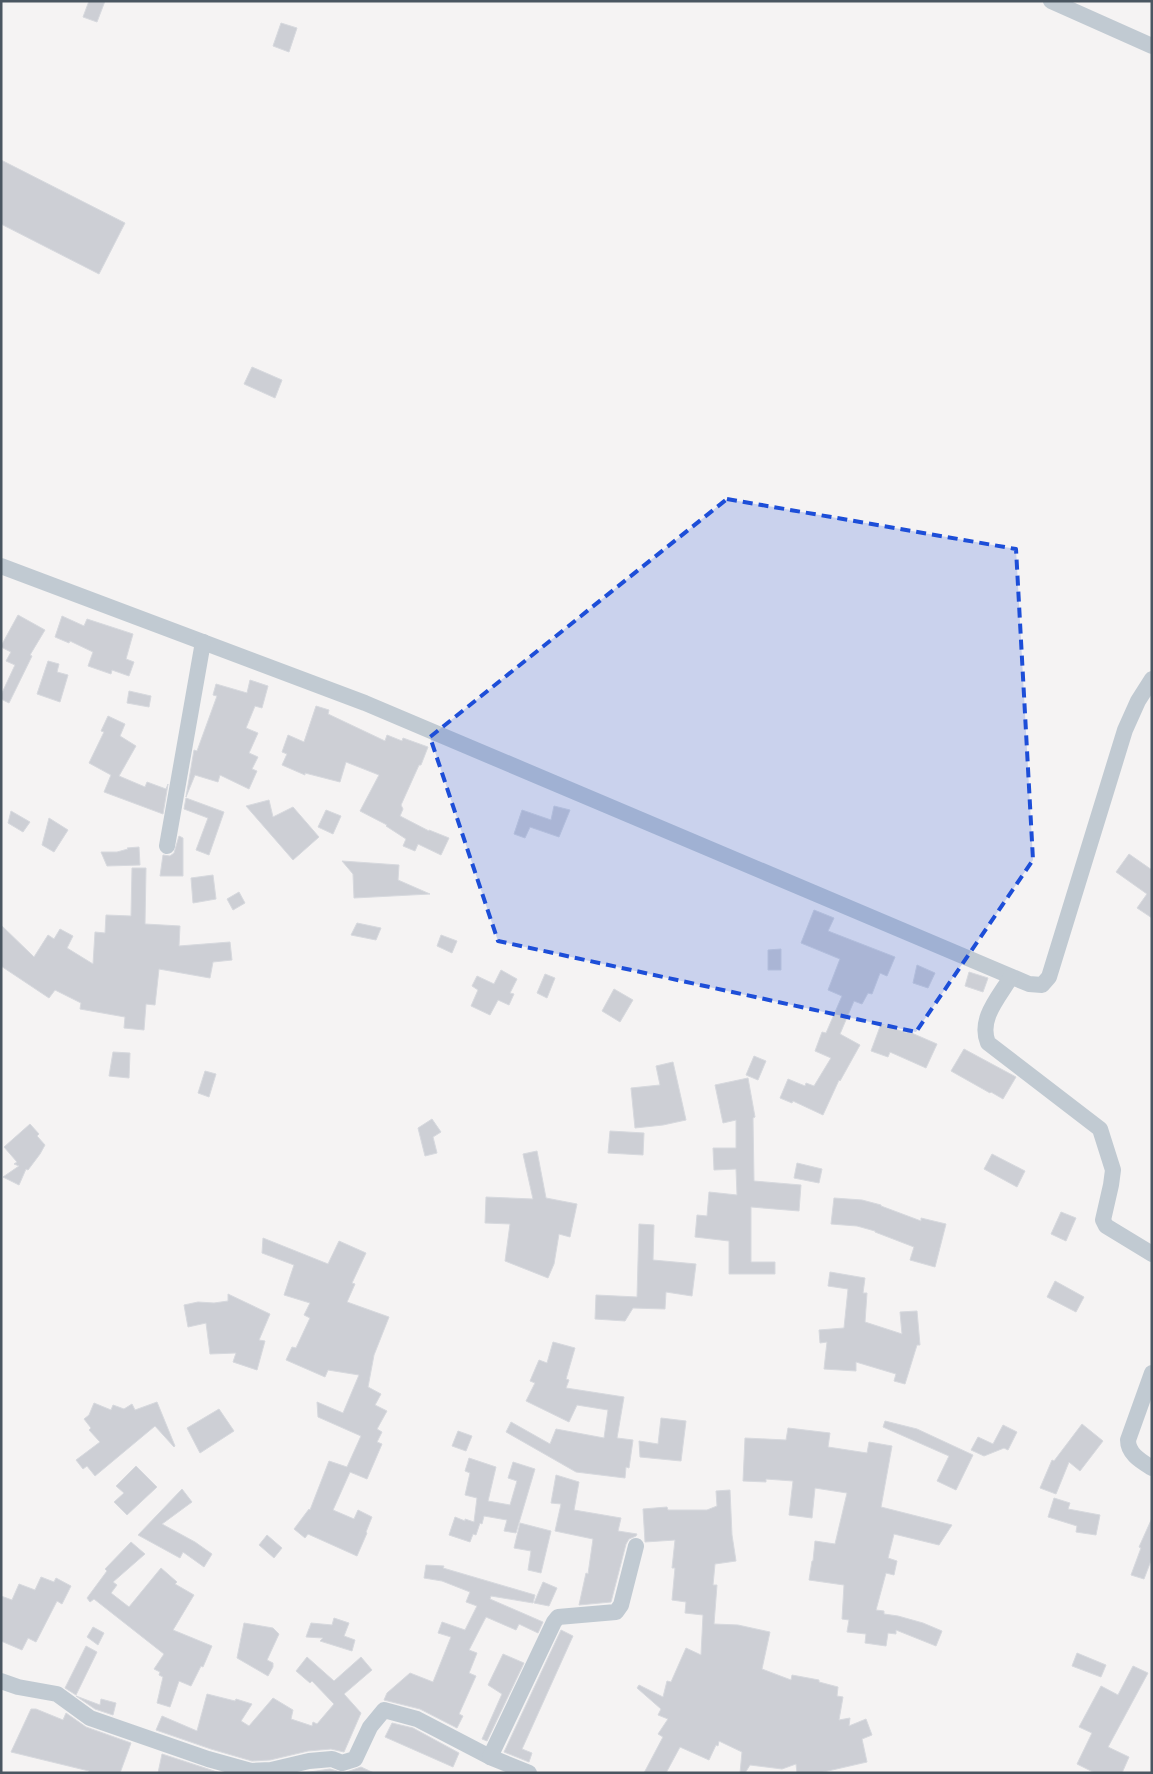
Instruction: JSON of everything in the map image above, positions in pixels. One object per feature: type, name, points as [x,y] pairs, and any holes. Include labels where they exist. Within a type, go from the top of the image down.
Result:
[{"type":"street","points":[[1051,1],[1152,46]]},
{"type":"street","points":[[1,566],[365,703],[1011,977],[1029,984],[1042,986],[1049,977],[1125,730],[1138,701],[1152,678]]},
{"type":"street","points":[[167,846],[204,642]]},
{"type":"street","points":[[1011,977],[987,1015],[984,1034],[988,1043],[1100,1129],[1113,1170],[1102,1220],[1106,1226],[1152,1254]]},
{"type":"street","points":[[1152,1373],[1128,1440],[1128,1446],[1132,1453],[1152,1468]]},
{"type":"street","points":[[490,1757],[554,1622],[558,1617],[616,1612],[621,1605],[636,1546]]},
{"type":"street","points":[[1,1681],[18,1687],[57,1694],[90,1718],[208,1759],[251,1771],[271,1770],[309,1761],[332,1759],[342,1764],[355,1759],[370,1727],[384,1710],[418,1720],[490,1757],[529,1773]]},
{"type":"highlighted area","points":[[727,499],[1016,549],[1033,860],[916,1032],[498,941],[430,737]]},
{"type":"building","points":[[89,1],[105,1],[97,22],[83,17]]},
{"type":"building","points":[[281,23],[297,28],[289,52],[273,46]]},
{"type":"building","points":[[1,160],[125,223],[99,274],[1,224]]},
{"type":"building","points":[[252,367],[282,380],[275,398],[244,384]]},
{"type":"building","points":[[18,615],[45,630],[30,655],[32,656],[9,703],[1,699],[1,695],[15,665],[6,661],[11,652],[1,646]]},
{"type":"building","points":[[62,616],[84,626],[87,619],[133,634],[126,659],[134,662],[129,676],[112,670],[111,674],[88,666],[93,652],[70,641],[69,643],[55,637]]},
{"type":"building","points":[[48,661],[59,664],[57,672],[68,675],[60,702],[37,694]]},
{"type":"building","points":[[250,680],[268,686],[262,708],[255,706],[246,728],[258,733],[249,753],[258,757],[252,769],[257,771],[249,789],[220,775],[218,782],[195,775],[186,797],[194,750],[197,751],[217,696],[213,695],[216,684],[247,693]]},
{"type":"building","points":[[129,691],[151,696],[149,707],[127,703]]},
{"type":"building","points":[[316,706],[329,710],[328,714],[385,741],[387,735],[402,741],[403,738],[428,747],[401,805],[403,809],[400,816],[429,831],[449,838],[441,855],[418,844],[415,851],[403,846],[406,839],[387,825],[360,811],[379,775],[346,762],[340,782],[305,773],[305,775],[282,765],[287,754],[282,752],[288,735],[304,742]]},
{"type":"building","points":[[108,716],[125,724],[120,736],[136,746],[119,776],[145,787],[147,782],[166,789],[168,784],[163,814],[104,792],[111,775],[89,763],[104,732],[101,731]]},
{"type":"building","points":[[186,798],[224,812],[209,855],[196,850],[208,818],[184,809]]},
{"type":"building","points":[[269,800],[273,817],[293,807],[319,837],[293,860],[246,806]]},
{"type":"building","points":[[554,806],[570,810],[559,837],[530,827],[525,838],[514,834],[522,810],[551,820]]},
{"type":"building","points":[[326,810],[341,816],[333,834],[318,827]]},
{"type":"building","points":[[11,811],[30,822],[23,832],[8,823]]},
{"type":"building","points":[[49,818],[68,830],[54,852],[42,845]]},
{"type":"building","points":[[179,836],[183,838],[183,876],[160,876],[163,855],[170,856],[174,853]]},
{"type":"building","points":[[139,847],[140,865],[107,866],[101,852],[117,852],[127,848]]},
{"type":"building","points":[[1129,854],[1152,870],[1152,918],[1137,908],[1147,894],[1116,872]]},
{"type":"building","points":[[342,861],[399,865],[398,880],[430,894],[354,898],[353,874]]},
{"type":"building","points":[[132,868],[146,868],[145,924],[180,926],[179,946],[230,942],[232,960],[213,962],[210,978],[159,969],[155,1005],[146,1004],[144,1030],[124,1028],[125,1017],[80,1009],[81,1003],[55,990],[49,998],[1,966],[1,925],[34,957],[48,935],[54,939],[60,929],[73,936],[67,948],[93,964],[95,932],[105,933],[106,915],[131,916]]},
{"type":"building","points":[[213,875],[216,899],[193,903],[191,878]]},
{"type":"building","points":[[239,892],[245,903],[233,910],[227,899]]},
{"type":"building","points":[[814,910],[834,918],[828,931],[895,957],[887,976],[880,973],[872,994],[868,993],[862,1004],[854,1001],[840,1034],[860,1045],[839,1080],[823,1115],[793,1101],[792,1103],[780,1098],[788,1079],[805,1086],[806,1083],[814,1086],[831,1058],[815,1051],[822,1032],[826,1033],[842,996],[828,990],[840,959],[801,943]]},
{"type":"building","points":[[357,923],[381,928],[376,940],[351,935]]},
{"type":"building","points":[[441,935],[457,941],[452,953],[437,946]]},
{"type":"building","points":[[781,949],[781,970],[768,970],[768,950]]},
{"type":"building","points":[[917,965],[935,973],[928,988],[913,983]]},
{"type":"building","points":[[501,970],[517,979],[510,993],[514,994],[509,1005],[498,1000],[490,1015],[471,1006],[478,990],[472,986],[477,976],[494,984]]},
{"type":"building","points":[[969,972],[988,978],[983,992],[965,986]]},
{"type":"building","points":[[545,974],[555,978],[547,998],[537,993]]},
{"type":"building","points":[[614,989],[633,1000],[620,1022],[602,1011]]},
{"type":"building","points":[[881,1024],[907,1033],[907,1031],[937,1044],[926,1068],[890,1052],[888,1057],[871,1051]]},
{"type":"building","points":[[964,1049],[1016,1077],[1003,1099],[951,1071]]},
{"type":"building","points":[[113,1052],[130,1053],[129,1078],[109,1076]]},
{"type":"building","points":[[754,1056],[766,1061],[758,1080],[746,1075]]},
{"type":"building","points":[[673,1062],[686,1120],[635,1128],[631,1088],[660,1085],[656,1066]]},
{"type":"building","points":[[205,1071],[216,1074],[209,1097],[198,1093]]},
{"type":"building","points":[[748,1078],[755,1117],[753,1118],[754,1181],[801,1185],[799,1211],[751,1207],[751,1262],[775,1262],[775,1274],[729,1274],[729,1241],[695,1237],[697,1215],[707,1216],[709,1192],[737,1195],[736,1169],[714,1170],[713,1148],[736,1148],[736,1120],[723,1123],[715,1085]]},
{"type":"building","points":[[432,1119],[441,1132],[433,1137],[437,1153],[425,1156],[418,1128]]},
{"type":"building","points":[[30,1124],[39,1134],[37,1136],[45,1145],[28,1170],[26,1169],[19,1185],[3,1177],[19,1166],[14,1164],[17,1162],[4,1147]]},
{"type":"building","points":[[610,1131],[644,1133],[643,1155],[608,1153]]},
{"type":"building","points":[[537,1151],[546,1198],[577,1204],[570,1237],[559,1234],[554,1264],[548,1278],[505,1261],[510,1224],[485,1223],[486,1197],[533,1199],[523,1154]]},
{"type":"building","points":[[992,1154],[1025,1171],[1017,1187],[984,1169]]},
{"type":"building","points":[[797,1163],[822,1169],[819,1183],[794,1178]]},
{"type":"building","points":[[834,1198],[862,1200],[881,1205],[921,1221],[921,1218],[946,1224],[935,1267],[910,1260],[914,1247],[875,1231],[857,1226],[831,1224]]},
{"type":"building","points":[[1061,1212],[1076,1218],[1066,1241],[1051,1234]]},
{"type":"building","points":[[639,1224],[654,1225],[653,1260],[696,1264],[692,1296],[666,1292],[665,1309],[633,1308],[625,1321],[595,1319],[596,1295],[637,1297]]},
{"type":"building","points":[[263,1238],[328,1264],[339,1241],[366,1253],[352,1283],[355,1284],[347,1302],[389,1317],[374,1355],[368,1387],[381,1394],[375,1405],[387,1411],[377,1429],[382,1432],[377,1442],[382,1444],[367,1479],[350,1472],[333,1510],[354,1519],[358,1510],[372,1517],[357,1556],[308,1534],[305,1538],[294,1529],[310,1510],[329,1461],[347,1467],[361,1436],[318,1417],[317,1402],[343,1413],[359,1375],[328,1370],[325,1377],[286,1360],[292,1347],[296,1348],[310,1318],[304,1315],[310,1303],[284,1295],[294,1265],[262,1253]]},
{"type":"building","points":[[830,1272],[865,1278],[863,1293],[867,1293],[865,1322],[902,1334],[900,1312],[917,1311],[920,1345],[917,1345],[905,1384],[894,1381],[896,1374],[856,1362],[856,1371],[824,1369],[827,1342],[820,1343],[819,1330],[844,1328],[848,1289],[828,1286]]},
{"type":"building","points":[[1055,1281],[1084,1297],[1076,1312],[1047,1297]]},
{"type":"building","points":[[228,1294],[270,1314],[259,1340],[265,1341],[257,1370],[233,1362],[236,1353],[210,1354],[206,1323],[188,1327],[184,1305],[198,1302],[214,1303],[228,1301]]},
{"type":"building","points":[[553,1342],[575,1348],[566,1379],[569,1380],[566,1388],[624,1397],[617,1438],[633,1440],[629,1468],[626,1467],[625,1478],[576,1472],[506,1432],[511,1422],[550,1444],[556,1429],[604,1438],[608,1410],[577,1405],[569,1422],[526,1401],[535,1383],[530,1381],[539,1360],[547,1363]]},
{"type":"building","points":[[157,1402],[174,1447],[155,1426],[95,1476],[87,1466],[83,1469],[76,1460],[100,1442],[89,1430],[91,1428],[84,1419],[89,1415],[94,1403],[111,1410],[113,1405],[124,1409],[132,1404],[135,1410]]},
{"type":"building","points":[[219,1409],[234,1431],[200,1453],[187,1428]]},
{"type":"building","points":[[661,1418],[686,1421],[681,1461],[640,1457],[639,1441],[658,1444]]},
{"type":"building","points":[[885,1421],[917,1429],[973,1455],[956,1490],[937,1481],[949,1456],[883,1427]]},
{"type":"building","points":[[1082,1424],[1103,1441],[1080,1471],[1069,1462],[1056,1494],[1040,1488],[1052,1460],[1054,1461]]},
{"type":"building","points":[[1003,1425],[1017,1432],[1008,1450],[1004,1448],[984,1456],[971,1450],[978,1437],[993,1444]]},
{"type":"building","points":[[788,1428],[830,1433],[828,1447],[867,1453],[869,1442],[892,1446],[881,1507],[952,1525],[939,1545],[894,1534],[888,1558],[897,1561],[894,1575],[886,1573],[876,1610],[884,1611],[884,1614],[923,1623],[942,1631],[936,1646],[896,1630],[896,1634],[888,1633],[886,1646],[865,1643],[866,1634],[847,1632],[849,1620],[842,1619],[844,1585],[809,1580],[815,1541],[835,1544],[847,1493],[815,1488],[812,1518],[789,1515],[793,1481],[766,1479],[766,1482],[743,1481],[745,1438],[786,1440]]},
{"type":"building","points":[[458,1431],[472,1436],[466,1451],[452,1446]]},
{"type":"building","points":[[469,1458],[496,1467],[488,1501],[510,1505],[517,1481],[508,1478],[513,1462],[535,1469],[516,1533],[504,1531],[507,1520],[484,1516],[482,1524],[480,1523],[476,1535],[473,1534],[470,1542],[449,1535],[455,1517],[474,1522],[477,1498],[465,1495],[470,1473],[465,1471]]},
{"type":"building","points":[[136,1466],[157,1487],[127,1515],[114,1502],[124,1493],[116,1486]]},
{"type":"building","points":[[556,1475],[579,1482],[574,1510],[621,1518],[618,1531],[637,1534],[629,1539],[626,1544],[611,1602],[579,1605],[586,1573],[588,1574],[593,1539],[555,1531],[561,1504],[551,1503]]},
{"type":"building","points":[[182,1489],[192,1502],[162,1524],[195,1542],[212,1554],[204,1567],[183,1552],[180,1558],[138,1535]]},
{"type":"building","points":[[730,1490],[732,1535],[736,1561],[715,1564],[713,1585],[717,1585],[714,1624],[738,1625],[770,1632],[762,1669],[791,1680],[792,1675],[819,1680],[819,1682],[838,1687],[837,1696],[843,1697],[839,1720],[850,1718],[849,1726],[866,1719],[872,1735],[862,1739],[867,1762],[819,1773],[797,1773],[796,1764],[782,1769],[750,1765],[745,1773],[740,1773],[742,1752],[719,1741],[709,1760],[680,1747],[666,1773],[644,1773],[663,1737],[658,1734],[668,1719],[658,1715],[661,1709],[637,1688],[639,1685],[663,1697],[667,1681],[671,1682],[686,1648],[701,1655],[703,1615],[685,1613],[686,1602],[672,1600],[675,1568],[672,1568],[675,1540],[645,1542],[643,1509],[667,1507],[668,1510],[707,1510],[717,1506],[716,1491]]},
{"type":"building","points":[[1054,1498],[1070,1503],[1068,1509],[1100,1515],[1096,1535],[1076,1532],[1077,1526],[1048,1517]]},
{"type":"building","points":[[1152,1518],[1152,1558],[1144,1579],[1131,1575],[1141,1548],[1139,1547]]},
{"type":"building","points":[[520,1523],[551,1531],[541,1573],[528,1570],[531,1551],[514,1548]]},
{"type":"building","points":[[267,1535],[282,1548],[274,1558],[259,1545]]},
{"type":"building","points":[[131,1542],[145,1554],[113,1582],[117,1585],[111,1593],[129,1607],[161,1568],[177,1582],[175,1584],[194,1595],[173,1630],[212,1646],[203,1667],[201,1666],[191,1686],[179,1681],[170,1707],[157,1703],[163,1677],[159,1675],[160,1672],[154,1669],[164,1654],[94,1599],[90,1602],[87,1598],[107,1571],[105,1569]]},
{"type":"building","points":[[426,1565],[444,1566],[443,1568],[535,1595],[533,1603],[491,1596],[490,1599],[543,1622],[538,1633],[519,1624],[516,1630],[486,1617],[469,1650],[477,1653],[469,1673],[476,1676],[459,1714],[463,1716],[457,1728],[420,1709],[384,1700],[387,1693],[410,1673],[433,1682],[451,1637],[438,1633],[442,1622],[465,1630],[477,1606],[466,1602],[470,1592],[442,1581],[424,1578]]},
{"type":"building","points":[[41,1577],[54,1582],[56,1578],[71,1586],[62,1604],[57,1601],[36,1642],[28,1638],[22,1650],[1,1641],[1,1596],[12,1600],[19,1584],[35,1590]]},
{"type":"building","points":[[543,1582],[557,1588],[549,1606],[534,1603]]},
{"type":"building","points":[[334,1618],[349,1623],[344,1636],[355,1640],[352,1651],[320,1641],[323,1638],[306,1637],[311,1623],[332,1625]]},
{"type":"building","points":[[244,1623],[273,1628],[279,1634],[267,1660],[273,1663],[268,1676],[237,1658]]},
{"type":"building","points":[[93,1627],[104,1633],[98,1645],[87,1637]]},
{"type":"building","points":[[561,1630],[573,1636],[522,1749],[532,1753],[529,1762],[504,1752]]},
{"type":"building","points":[[86,1646],[97,1652],[76,1695],[65,1688]]},
{"type":"building","points":[[1077,1653],[1106,1665],[1101,1677],[1072,1666]]},
{"type":"building","points":[[503,1654],[524,1663],[487,1741],[482,1739],[502,1694],[488,1685]]},
{"type":"building","points":[[307,1657],[334,1681],[361,1657],[372,1670],[344,1694],[361,1713],[344,1752],[331,1749],[308,1751],[270,1760],[252,1761],[156,1730],[162,1716],[197,1731],[207,1694],[252,1704],[241,1721],[249,1726],[273,1698],[293,1710],[291,1719],[312,1726],[313,1722],[317,1724],[334,1704],[312,1681],[310,1683],[296,1671]]},
{"type":"building","points":[[1133,1666],[1148,1673],[1108,1747],[1129,1757],[1122,1773],[1095,1773],[1077,1764],[1092,1733],[1079,1727],[1101,1686],[1118,1695]]},
{"type":"building","points":[[76,1696],[100,1705],[101,1699],[116,1703],[113,1715],[95,1709]]},
{"type":"building","points":[[31,1709],[36,1709],[63,1720],[66,1713],[86,1727],[131,1743],[120,1773],[88,1773],[89,1771],[11,1752]]},
{"type":"building","points":[[392,1723],[413,1728],[459,1753],[453,1767],[385,1737]]},
{"type":"building","points":[[162,1754],[205,1768],[220,1773],[158,1773]]},
{"type":"building","points":[[361,1767],[374,1773],[344,1773]]},
{"type":"building","points":[[330,1769],[344,1773],[303,1773]]}]
